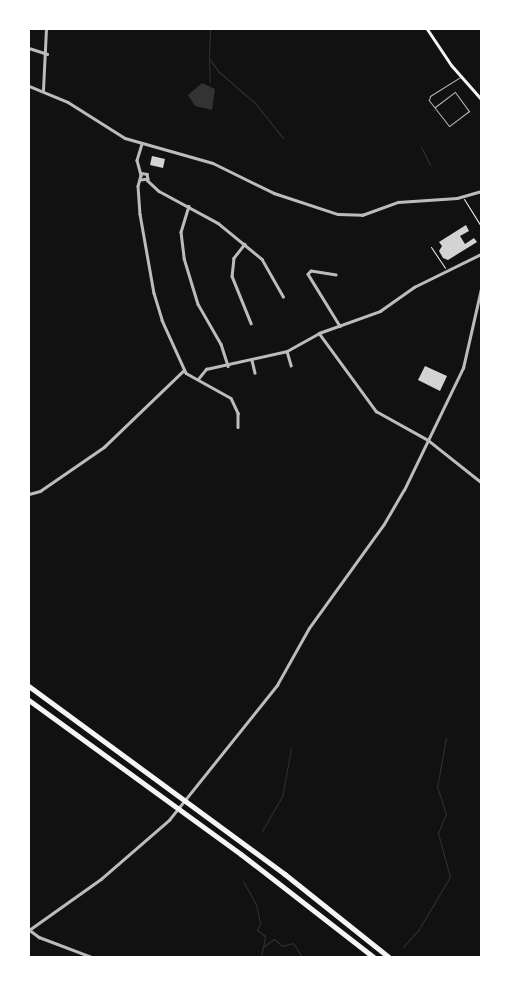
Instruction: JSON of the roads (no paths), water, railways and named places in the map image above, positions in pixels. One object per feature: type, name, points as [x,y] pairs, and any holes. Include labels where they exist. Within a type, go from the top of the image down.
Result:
[{"type":"highway","points":[[29,686],[285,874],[389,957]]},
{"type":"highway","points":[[29,700],[241,854],[374,957]]},
{"type":"main road","points":[[427,29],[461,76],[481,98]]},
{"type":"street","points":[[43,90],[47,54],[46,29]]},
{"type":"street","points":[[29,48],[47,54]]},
{"type":"street","points":[[29,86],[43,90],[68,102],[110,130],[142,144],[214,163],[274,193],[347,216],[367,214],[398,202],[457,198],[481,191]]},
{"type":"street","points":[[142,144],[137,160],[141,173],[141,180],[138,186],[140,214],[154,293],[184,370],[231,398],[238,413],[238,427]]},
{"type":"street","points":[[141,173],[147,174],[148,180],[159,191],[189,206],[246,244],[269,267],[283,296]]},
{"type":"street","points":[[141,180],[148,180]]},
{"type":"street","points":[[189,206],[181,232],[184,258],[198,304],[228,366]]},
{"type":"street","points":[[246,244],[234,258],[232,276],[251,323]]},
{"type":"street","points":[[198,379],[206,369],[228,366],[287,352],[319,333],[380,311],[414,287],[481,254]]},
{"type":"street","points":[[336,275],[311,271],[308,274],[340,326]]},
{"type":"street","points":[[92,957],[39,937],[30,930],[101,879],[169,820],[288,670],[309,628],[391,513],[428,440],[463,368],[481,289]]},
{"type":"street","points":[[319,333],[369,404],[381,414],[428,440],[481,482]]},
{"type":"street","points":[[287,352],[291,365]]},
{"type":"street","points":[[252,360],[256,373]]},
{"type":"street","points":[[29,494],[40,491],[104,447],[184,370]]},
{"type":"lane","points":[[435,107],[455,92],[469,111],[449,126],[435,107],[430,96],[461,76]]},
{"type":"waterway","points":[[210,29],[209,58],[218,71],[255,103],[283,138]]},
{"type":"waterway","points":[[209,59],[210,82]]},
{"type":"waterway","points":[[421,147],[430,165]]},
{"type":"waterway","points":[[403,947],[419,929],[450,877],[438,833],[446,814],[437,787],[446,738]]},
{"type":"waterway","points":[[262,831],[282,797],[291,749]]},
{"type":"waterway","points":[[243,881],[256,904],[260,923],[257,930],[265,936],[263,947]]},
{"type":"waterway","points":[[261,957],[263,947],[274,939],[282,946],[293,943],[302,957]]}]
